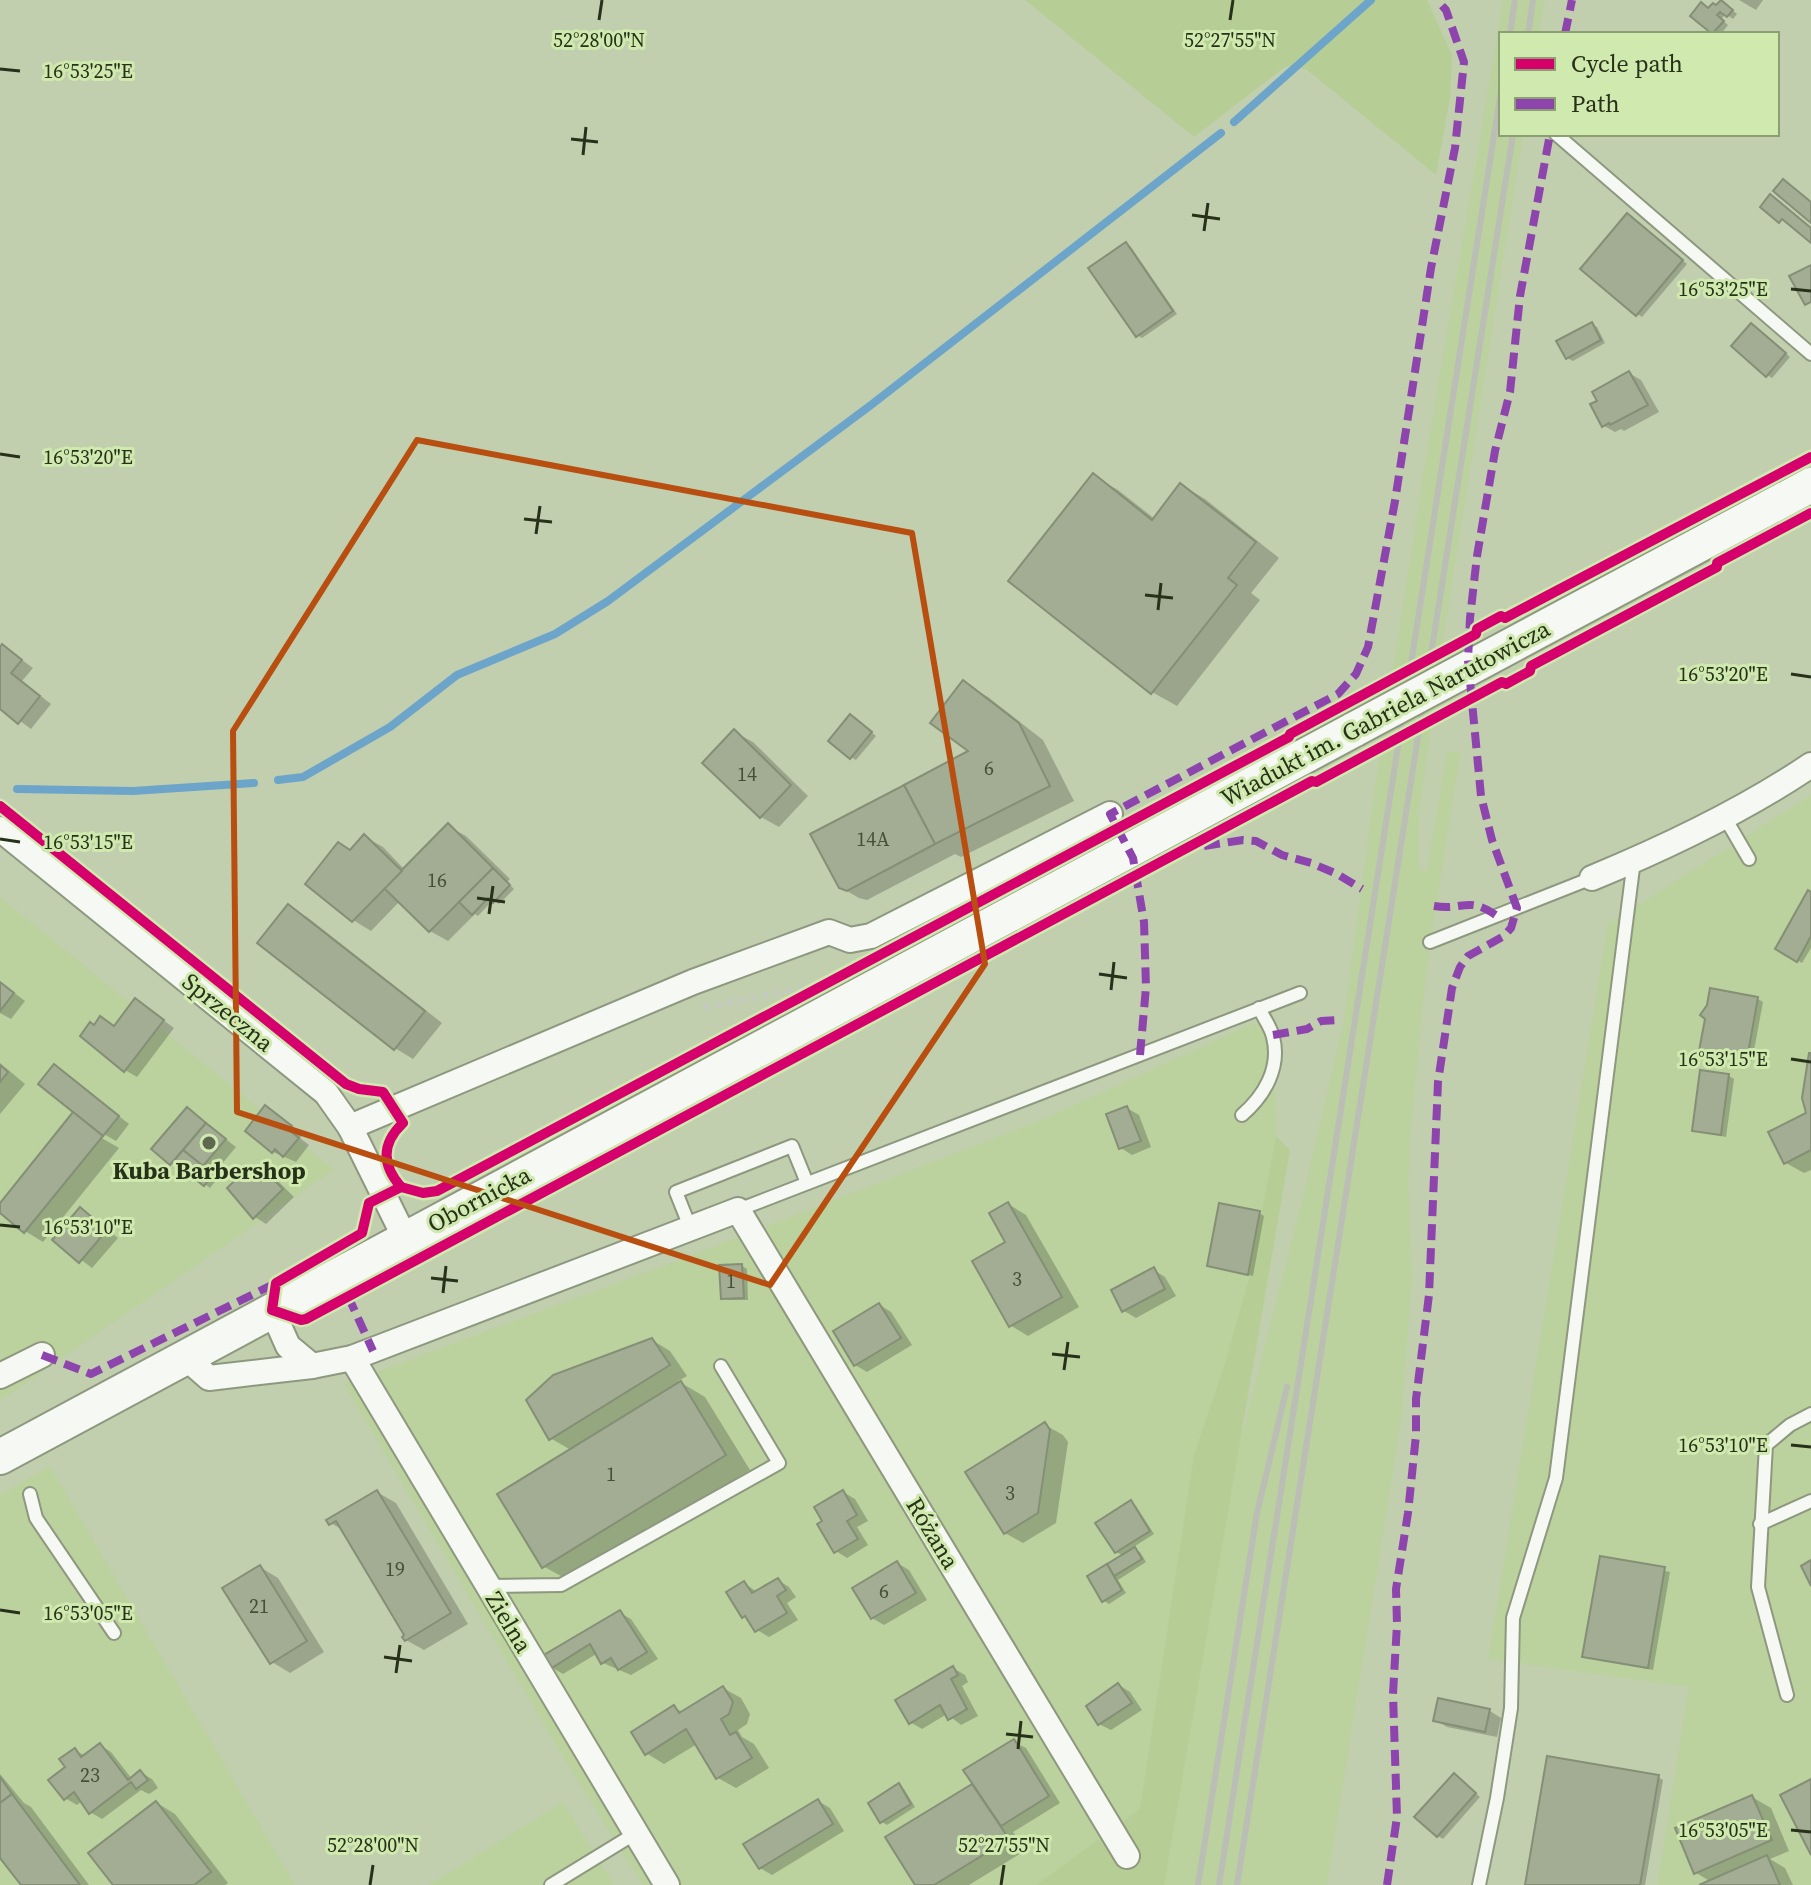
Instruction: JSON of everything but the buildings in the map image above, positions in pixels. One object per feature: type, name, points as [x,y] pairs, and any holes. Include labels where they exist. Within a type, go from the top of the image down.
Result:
[{"type":"main road","name":"Wiadukt im. Gabriela Narutowicza","points":[[958,942],[1811,485]]},
{"type":"main road","name":"Obornicka","points":[[0,1457],[958,942]]},
{"type":"street","points":[[1592,878],[1724,816],[1811,765]]},
{"type":"street","points":[[350,1127],[693,982],[829,932],[850,940],[871,936],[1110,814]]},
{"type":"street","name":"Sprzeczna","points":[[0,829],[326,1093],[350,1127],[405,1238]]},
{"type":"street","points":[[185,1357],[209,1378],[352,1358],[738,1210]]},
{"type":"street","name":"Różana","points":[[738,1210],[1127,1856]]},
{"type":"street","points":[[272,1310],[288,1346],[312,1366]]},
{"type":"street","points":[[0,1376],[42,1355]]},
{"type":"street","name":"Zielna","points":[[352,1358],[667,1885]]},
{"type":"lane","points":[[1558,136],[1811,354]]},
{"type":"lane","points":[[1724,816],[1749,859]]},
{"type":"lane","points":[[1479,1885],[1511,1708],[1513,1618],[1556,1478],[1634,860]]},
{"type":"lane","points":[[1430,942],[1592,878]]},
{"type":"lane","points":[[738,1210],[1300,993]]},
{"type":"lane","points":[[1242,1115],[1259,1100],[1272,1076],[1273,1035],[1259,1008]]},
{"type":"lane","points":[[1614,1025],[1626,1034]]},
{"type":"lane","points":[[690,1227],[676,1192],[792,1146],[807,1183]]},
{"type":"lane","points":[[488,1586],[561,1585],[779,1463],[721,1366]]},
{"type":"lane","points":[[1787,1695],[1758,1587],[1766,1445],[1790,1425],[1811,1414]]},
{"type":"lane","points":[[30,1494],[36,1518],[114,1633]]},
{"type":"lane","points":[[1760,1524],[1811,1501]]},
{"type":"lane","points":[[551,1885],[636,1833]]},
{"type":"path","points":[[755,997],[794,990]]},
{"type":"highlighted area","points":[[417,440],[912,533],[985,964],[770,1285],[237,1112],[233,731]]},
{"type":"shaded area","points":[[1025,0],[1427,0],[1452,55],[1450,98],[1436,175],[1306,69],[1286,66],[1194,137]]},
{"type":"shaded area","points":[[1503,0],[1545,0],[1539,32],[1499,32],[1499,136],[1523,136],[1446,620],[1419,812],[1419,871],[1427,871],[1447,751],[1460,753],[1426,972],[1410,1138],[1408,1182],[1412,1277],[1401,1420],[1327,1885],[1163,1885],[1227,1494],[1302,1201],[1343,1025],[1377,773]]},
{"type":"shaded area","points":[[1811,795],[1811,1885],[1657,1885],[1689,1687],[1488,1659],[1608,924]]},
{"type":"shaded area","points":[[0,897],[334,1170],[0,1401]]},
{"type":"shaded area","points":[[1274,1014],[1276,1136],[1250,1275],[1194,1455],[1140,1809],[1036,1885],[643,1885],[575,1777],[344,1384],[682,1259],[1041,1120]]},
{"type":"shaded area","points":[[1276,1136],[1290,1150],[1164,1885],[1036,1885],[1140,1809],[1194,1455],[1250,1275]]},
{"type":"shaded area","points":[[50,1466],[295,1885],[0,1885],[0,1495]]},
{"type":"shaded area","points":[[563,1802],[614,1885],[429,1885]]},
{"type":"waterway","points":[[1234,122],[1371,0]]},
{"type":"waterway","points":[[278,780],[303,777],[390,727],[457,675],[555,634],[608,601],[871,405],[1221,133]]},
{"type":"waterway","points":[[17,789],[133,791],[254,783]]},
{"type":"railway","points":[[1510,32],[1515,0]]},
{"type":"railway","points":[[1528,32],[1533,0]]},
{"type":"railway","points":[[1219,1885],[1499,104]]},
{"type":"railway","points":[[1237,1885],[1513,136]]},
{"type":"railway","points":[[1198,1885],[1257,1513],[1287,1387]]},
{"type":"marked path","points":[[1140,1055],[1146,987],[1144,922],[1133,858],[1110,814],[1338,694],[1356,674],[1368,647],[1395,501],[1431,268],[1455,148],[1464,62],[1446,10],[1437,0]]},
{"type":"marked path","points":[[1565,32],[1572,0]]},
{"type":"marked path","points":[[1387,1885],[1397,1817],[1393,1694],[1396,1589],[1408,1513],[1416,1435],[1416,1399],[1429,1295],[1438,1082],[1452,988],[1460,967],[1468,956],[1504,936],[1511,928],[1517,908],[1492,840],[1481,796],[1468,660],[1477,556],[1495,451],[1510,392],[1520,296],[1550,136]]},
{"type":"marked path","points":[[1204,846],[1256,841],[1282,855],[1337,874],[1362,889]]},
{"type":"marked path","points":[[1434,906],[1479,906],[1497,916]]},
{"type":"marked path","points":[[1273,1035],[1307,1029],[1321,1021],[1341,1020]]},
{"type":"marked path","points":[[42,1355],[91,1374],[276,1283]]},
{"type":"marked path","points":[[348,1296],[373,1351]]},
{"type":"cycle path","points":[[1811,457],[1505,618],[1501,616],[1477,629],[1476,634],[1289,737],[437,1191],[423,1193],[401,1187],[369,1203],[362,1233],[276,1283],[272,1310],[306,1319],[1312,781],[1316,782],[1502,682],[1506,684],[1530,671],[1531,666],[1811,513]]},
{"type":"cycle path","points":[[0,806],[346,1084],[383,1092],[403,1123],[391,1139],[387,1155],[390,1171],[401,1187]]},
{"type":"place","name":"Kuba Barbershop","points":[[209,1143]]}]
